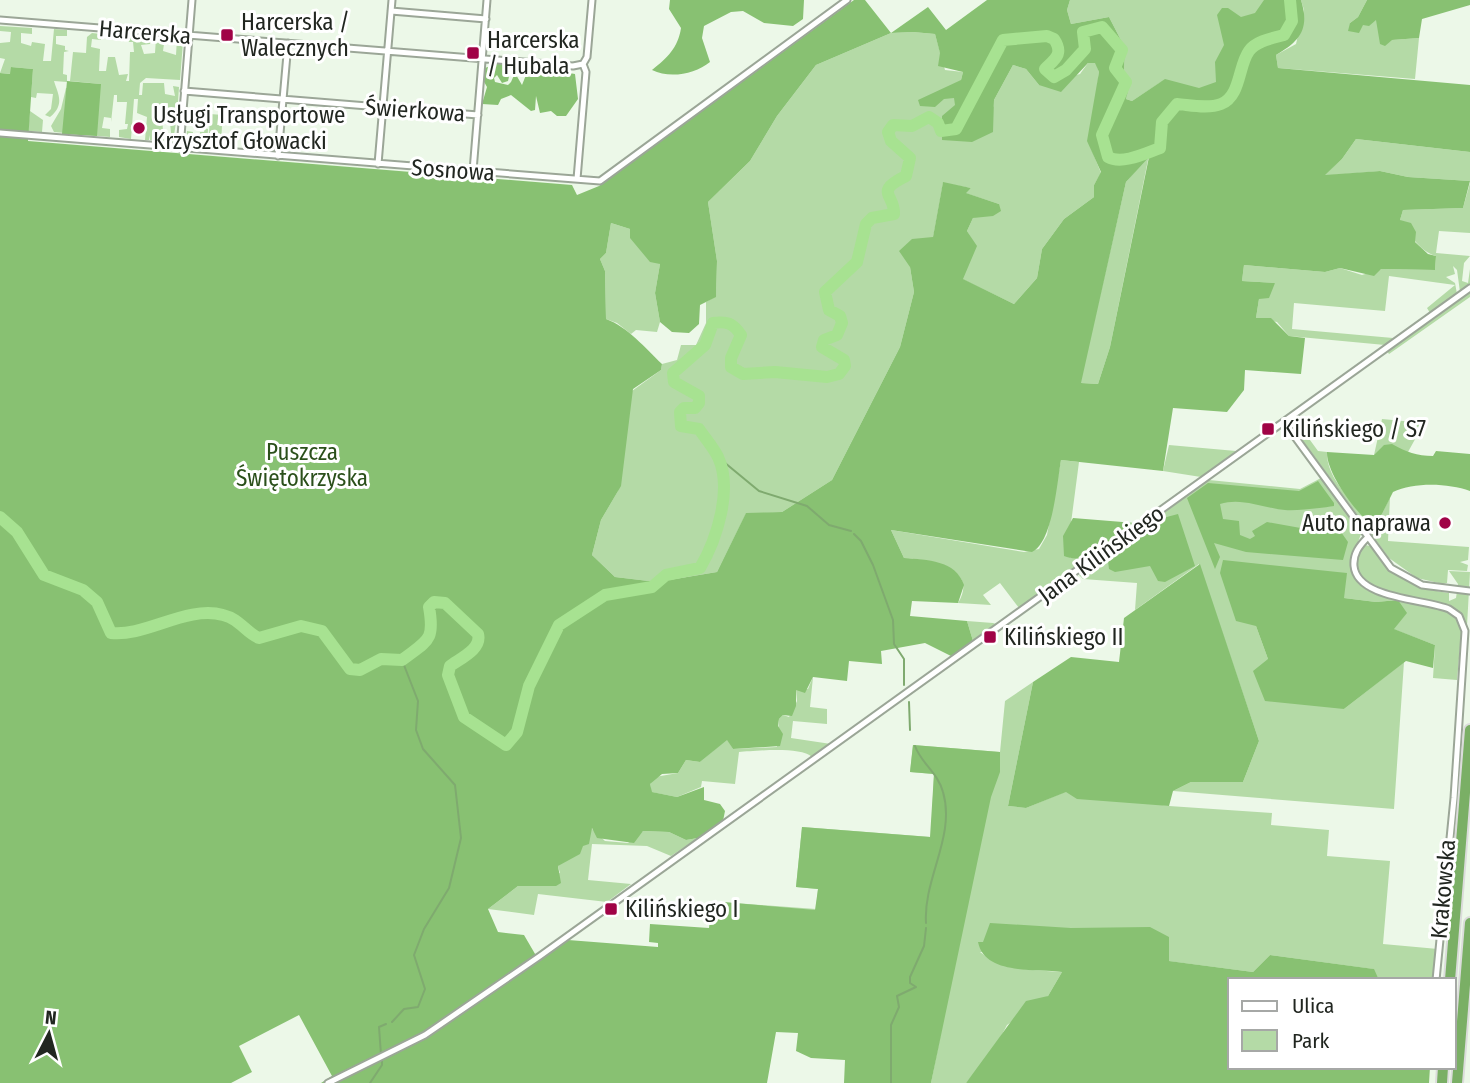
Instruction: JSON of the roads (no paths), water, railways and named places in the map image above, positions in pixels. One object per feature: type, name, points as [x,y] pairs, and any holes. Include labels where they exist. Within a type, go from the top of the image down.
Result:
[{"type":"highway","points":[[1450,978],[1470,730]]},
{"type":"highway","points":[[1457,1083],[1470,923]]},
{"type":"street","points":[[180,148],[192,0]]},
{"type":"street","points":[[378,164],[392,0]]},
{"type":"street","points":[[473,171],[487,0]]},
{"type":"street","points":[[577,180],[586,72],[583,64],[587,57],[592,0]]},
{"type":"street","name":"Sosnowa","points":[[0,133],[600,181],[847,0]]},
{"type":"street","points":[[391,11],[486,19]]},
{"type":"street","name":"Harcerska","points":[[0,19],[482,59],[573,66],[583,64]]},
{"type":"street","points":[[278,156],[288,43]]},
{"type":"street","name":"Świerkowa","points":[[184,91],[478,115]]},
{"type":"street","name":"Jana Kilińskiego","points":[[328,1083],[425,1035],[560,942],[1470,288]]},
{"type":"street","points":[[1284,422],[1388,565],[1403,577],[1426,586],[1470,591]]},
{"type":"street","name":"Krakowska","points":[[1367,538],[1354,556],[1355,571],[1360,582],[1376,590],[1449,609],[1459,616],[1465,631],[1436,978]]},
{"type":"waterway","points":[[0,517],[17,532],[44,575],[83,590],[97,602],[111,633],[124,633],[181,617],[209,613],[229,617],[259,638],[301,626],[322,631],[350,669],[360,670],[381,659],[402,660],[418,648],[428,639],[430,633],[429,607],[434,602],[445,603],[478,634],[474,649],[450,666],[448,675],[464,717],[506,745],[517,732],[529,686],[559,625],[605,595],[652,587],[666,575],[700,568],[706,556],[721,514],[724,484],[722,470],[716,453],[699,429],[681,426],[680,412],[684,408],[695,408],[699,403],[699,396],[674,382],[673,373],[705,345],[713,323],[729,324],[741,335],[731,358],[731,367],[743,374],[775,372],[827,377],[839,374],[845,366],[844,360],[822,347],[824,340],[837,335],[842,323],[840,316],[829,310],[825,292],[857,262],[866,224],[872,218],[894,214],[888,190],[896,181],[906,176],[910,158],[891,141],[888,132],[893,125],[912,126],[929,117],[938,123],[941,131],[956,129],[1003,40],[1047,36],[1054,39],[1058,52],[1045,69],[1054,77],[1066,70],[1085,49],[1083,32],[1102,27],[1122,50],[1115,68],[1126,82],[1102,135],[1108,157],[1120,160],[1141,155],[1160,148],[1162,122],[1177,104],[1210,106],[1227,100],[1236,88],[1249,51],[1260,42],[1284,35],[1292,21],[1290,0]]},
{"type":"waterway","points":[[719,458],[759,491],[807,506],[829,525],[851,531]]},
{"type":"waterway","points":[[854,534],[861,541],[873,565],[893,620],[894,644],[904,659],[904,685]]},
{"type":"waterway","points":[[392,1022],[404,1009],[418,1007],[425,989],[414,955],[424,929],[449,888],[461,838],[455,785],[423,749],[416,730],[418,701],[402,660]]},
{"type":"waterway","points":[[909,702],[910,730]]},
{"type":"waterway","points":[[915,746],[941,785],[946,808],[943,841],[926,907],[926,923]]},
{"type":"waterway","points":[[891,1083],[891,1025],[899,1007],[897,996],[916,987],[910,983],[910,977],[924,946],[926,928]]},
{"type":"waterway","points":[[381,1055],[379,1027],[386,1024]]},
{"type":"waterway","points":[[370,1083],[382,1065],[382,1060]]},
{"type":"place","name":"Harcerska / Walecznych","points":[[227,35]]},
{"type":"place","name":"Harcerska / Hubala","points":[[473,53]]},
{"type":"place","name":"Usługi Transportowe Krzysztof Głowacki","points":[[139,128]]},
{"type":"place","name":"Kilińskiego / S7","points":[[1268,429]]},
{"type":"place","name":"Auto naprawa","points":[[1445,523]]},
{"type":"place","name":"Kilińskiego II","points":[[990,637]]},
{"type":"place","name":"Kilińskiego I","points":[[611,909]]},
{"type":"park label","name":"Puszcza Świętokrzyska","points":[[302,465]]}]
